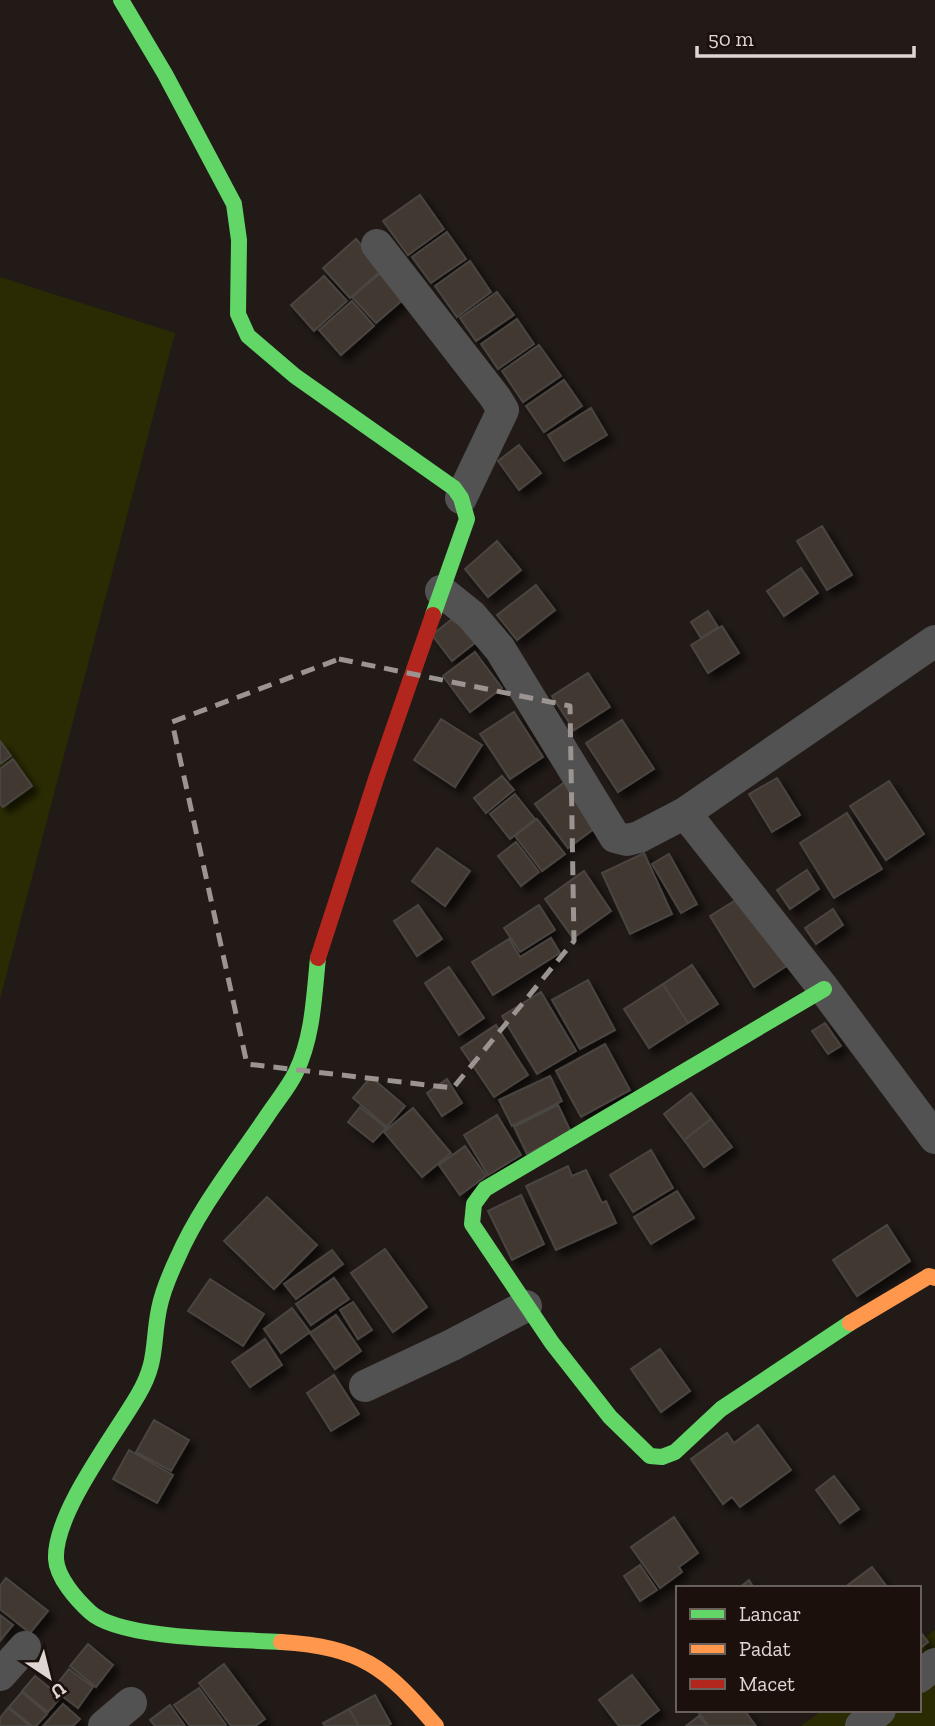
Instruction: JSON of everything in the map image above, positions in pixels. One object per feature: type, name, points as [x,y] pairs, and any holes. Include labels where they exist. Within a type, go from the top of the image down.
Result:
[{"type":"street","points":[[121,0],[165,74],[234,204],[238,224],[238,314],[248,336],[295,376],[454,488],[461,498],[467,519],[319,952],[311,1026],[296,1072],[192,1228],[176,1260],[159,1307],[153,1365],[139,1394],[89,1473],[62,1526],[56,1560],[62,1576],[74,1594],[92,1614],[112,1625],[136,1632],[303,1643],[343,1651],[377,1666],[407,1692],[436,1726]]},
{"type":"street","points":[[377,245],[503,410],[461,498]]},
{"type":"street","points":[[441,591],[471,615],[500,649],[615,837],[627,840],[639,837],[685,813],[935,641]]},
{"type":"street","points":[[685,813],[824,989],[935,1138]]},
{"type":"street","points":[[824,989],[485,1189],[474,1204],[472,1224],[526,1306],[610,1417],[650,1456],[662,1457],[675,1452],[720,1409],[929,1276],[935,1278]]},
{"type":"street","points":[[365,1386],[526,1306]]},
{"type":"street","points":[[0,1675],[25,1647]]},
{"type":"street","points":[[921,1675],[935,1664]]},
{"type":"street","points":[[104,1726],[131,1703]]},
{"type":"street","points":[[861,1726],[878,1712]]},
{"type":"highlighted area","points":[[339,659],[570,706],[574,941],[453,1088],[247,1064],[172,722]]},
{"type":"shaded area","points":[[0,277],[175,333],[0,999]]},
{"type":"shaded area","points":[[935,1630],[935,1726],[801,1726],[820,1712],[921,1712],[921,1640]]},
{"type":"building","points":[[420,195],[444,229],[408,255],[383,221]]},
{"type":"building","points":[[447,232],[466,259],[431,283],[412,257]]},
{"type":"building","points":[[356,239],[383,269],[350,298],[323,268]]},
{"type":"building","points":[[470,261],[491,292],[457,317],[435,286]]},
{"type":"building","points":[[382,272],[405,298],[376,323],[352,297]]},
{"type":"building","points":[[324,276],[347,301],[314,331],[291,305]]},
{"type":"building","points":[[497,292],[514,315],[476,341],[460,318]]},
{"type":"building","points":[[352,301],[374,326],[341,355],[319,330]]},
{"type":"building","points":[[517,319],[534,344],[498,369],[481,344]]},
{"type":"building","points":[[539,345],[561,376],[523,402],[502,371]]},
{"type":"building","points":[[564,380],[582,406],[544,432],[526,406]]},
{"type":"building","points":[[591,408],[607,435],[564,461],[548,435]]},
{"type":"building","points":[[519,445],[541,473],[519,490],[498,461]]},
{"type":"building","points":[[822,526],[852,575],[827,590],[797,541]]},
{"type":"building","points":[[497,541],[521,570],[488,597],[465,569]]},
{"type":"building","points":[[801,568],[818,593],[784,616],[767,591]]},
{"type":"building","points":[[536,585],[555,610],[517,640],[497,615]]},
{"type":"building","points":[[708,611],[718,627],[701,638],[691,622]]},
{"type":"building","points":[[461,612],[481,638],[452,661],[432,635]]},
{"type":"building","points":[[722,626],[739,653],[708,673],[691,645]]},
{"type":"building","points":[[475,652],[502,688],[470,712],[443,676]]},
{"type":"building","points":[[588,673],[610,707],[574,730],[552,696]]},
{"type":"building","points":[[514,712],[543,757],[510,779],[480,734]]},
{"type":"building","points":[[441,719],[482,745],[455,787],[414,760]]},
{"type":"building","points":[[622,720],[654,769],[618,792],[586,743]]},
{"type":"building","points":[[0,741],[11,756],[0,764]]},
{"type":"building","points":[[13,759],[32,786],[3,807],[0,804],[0,769]]},
{"type":"building","points":[[502,776],[514,790],[486,813],[474,798]]},
{"type":"building","points":[[777,778],[800,815],[772,832],[749,794]]},
{"type":"building","points":[[569,779],[602,823],[568,848],[535,804]]},
{"type":"building","points":[[889,781],[924,834],[886,860],[850,806]]},
{"type":"building","points":[[515,794],[535,819],[510,839],[490,814]]},
{"type":"building","points":[[847,813],[882,869],[834,898],[800,843]]},
{"type":"building","points":[[537,819],[565,854],[542,871],[515,836]]},
{"type":"building","points":[[516,842],[539,872],[521,886],[498,856]]},
{"type":"building","points":[[437,848],[470,871],[445,906],[412,881]]},
{"type":"building","points":[[644,853],[672,914],[630,934],[602,873]]},
{"type":"building","points":[[669,854],[697,904],[681,913],[652,864]]},
{"type":"building","points":[[807,870],[819,889],[790,909],[777,890]]},
{"type":"building","points":[[584,871],[611,911],[573,938],[545,899]]},
{"type":"building","points":[[739,898],[791,963],[754,987],[710,916]]},
{"type":"building","points":[[418,905],[442,939],[417,956],[394,921]]},
{"type":"building","points":[[539,905],[555,930],[520,952],[504,928]]},
{"type":"building","points":[[833,909],[843,925],[816,944],[805,928]]},
{"type":"building","points":[[551,938],[560,953],[493,995],[472,962],[509,939],[520,957]]},
{"type":"building","points":[[692,965],[718,1004],[688,1023],[663,984]]},
{"type":"building","points":[[449,967],[484,1018],[459,1035],[425,983]]},
{"type":"building","points":[[588,980],[615,1030],[580,1049],[552,1000]]},
{"type":"building","points":[[663,984],[688,1023],[649,1048],[624,1009]]},
{"type":"building","points":[[541,992],[576,1051],[537,1074],[502,1016]]},
{"type":"building","points":[[825,1023],[841,1046],[828,1054],[812,1031]]},
{"type":"building","points":[[496,1025],[528,1075],[494,1097],[461,1048]]},
{"type":"building","points":[[605,1044],[630,1090],[581,1117],[556,1071]]},
{"type":"building","points":[[550,1076],[562,1101],[512,1126],[499,1100]]},
{"type":"building","points":[[371,1077],[405,1106],[387,1127],[353,1098]]},
{"type":"building","points":[[447,1079],[462,1103],[442,1116],[427,1093]]},
{"type":"building","points":[[691,1093],[711,1119],[684,1140],[664,1114]]},
{"type":"building","points":[[558,1105],[571,1132],[527,1154],[514,1127]]},
{"type":"building","points":[[360,1107],[386,1128],[373,1142],[348,1122]]},
{"type":"building","points":[[413,1108],[451,1153],[422,1177],[384,1132]]},
{"type":"building","points":[[497,1115],[521,1155],[488,1175],[464,1135]]},
{"type":"building","points":[[711,1119],[732,1147],[704,1167],[684,1140]]},
{"type":"building","points":[[465,1146],[486,1176],[460,1195],[439,1165]]},
{"type":"building","points":[[651,1150],[673,1188],[633,1212],[610,1175]]},
{"type":"building","points":[[568,1166],[572,1176],[586,1170],[602,1203],[606,1201],[616,1223],[556,1250],[526,1186]]},
{"type":"building","points":[[677,1191],[694,1218],[651,1244],[634,1217]]},
{"type":"building","points":[[521,1195],[544,1244],[512,1260],[488,1211]]},
{"type":"building","points":[[267,1197],[317,1245],[274,1289],[224,1241]]},
{"type":"building","points":[[887,1225],[910,1261],[857,1296],[833,1260]]},
{"type":"building","points":[[385,1249],[427,1307],[393,1332],[351,1273]]},
{"type":"building","points":[[332,1250],[343,1264],[296,1299],[284,1284]]},
{"type":"building","points":[[334,1278],[349,1299],[311,1325],[296,1304]]},
{"type":"building","points":[[210,1279],[264,1314],[243,1346],[188,1311]]},
{"type":"building","points":[[353,1302],[372,1330],[358,1339],[340,1310]]},
{"type":"building","points":[[292,1308],[310,1332],[281,1353],[264,1329]]},
{"type":"building","points":[[336,1315],[361,1351],[335,1369],[310,1333]]},
{"type":"building","points":[[265,1339],[282,1365],[250,1387],[232,1362]]},
{"type":"building","points":[[660,1349],[690,1391],[661,1412],[631,1369]]},
{"type":"building","points":[[334,1375],[359,1414],[331,1431],[307,1393]]},
{"type":"building","points":[[154,1420],[189,1440],[171,1471],[136,1452]]},
{"type":"building","points":[[758,1425],[791,1470],[740,1507],[732,1497],[723,1504],[691,1459],[727,1433],[734,1443]]},
{"type":"building","points":[[129,1450],[173,1475],[157,1503],[113,1479]]},
{"type":"building","points":[[834,1476],[859,1509],[840,1523],[816,1490]]},
{"type":"building","points":[[674,1517],[698,1553],[679,1567],[682,1572],[660,1588],[631,1547]]},
{"type":"building","points":[[640,1565],[657,1590],[640,1601],[624,1576]]},
{"type":"building","points":[[872,1567],[886,1586],[847,1586]]},
{"type":"building","points":[[6,1578],[48,1611],[30,1633],[0,1609],[0,1586]]},
{"type":"building","points":[[749,1580],[753,1586],[742,1586]]},
{"type":"building","points":[[0,1615],[13,1625],[0,1641]]},
{"type":"building","points":[[921,1633],[928,1642],[921,1647]]},
{"type":"building","points":[[88,1644],[113,1665],[96,1687],[70,1666]]},
{"type":"building","points":[[224,1664],[265,1719],[255,1726],[231,1726],[199,1683]]},
{"type":"building","points":[[69,1669],[93,1687],[78,1708],[53,1689]]},
{"type":"building","points":[[632,1675],[659,1710],[638,1726],[619,1726],[599,1700]]},
{"type":"building","points":[[35,1676],[61,1697],[48,1712],[22,1691]]},
{"type":"building","points":[[199,1688],[225,1726],[190,1726],[174,1705]]},
{"type":"building","points":[[22,1692],[47,1714],[36,1726],[32,1726],[9,1707]]},
{"type":"building","points":[[375,1695],[391,1724],[359,1726],[349,1709]]},
{"type":"building","points":[[63,1704],[80,1719],[73,1726],[43,1726]]},
{"type":"building","points":[[170,1705],[185,1726],[155,1726],[150,1720]]},
{"type":"building","points":[[8,1708],[30,1726],[0,1726],[0,1718]]},
{"type":"building","points":[[349,1709],[359,1726],[325,1726],[323,1723]]},
{"type":"building","points":[[698,1712],[746,1712],[756,1726],[709,1726]]},
{"type":"building","points":[[699,1716],[707,1726],[686,1726]]},
{"type":"traffic: fast","points":[[121,0],[165,74],[234,204],[239,240],[238,314],[248,336],[295,376],[454,488],[461,498],[467,519],[433,615]]},
{"type":"traffic: fast","points":[[281,1642],[152,1633],[105,1621],[90,1612],[74,1595],[60,1574],[56,1559],[58,1540],[75,1497],[128,1412],[149,1372],[162,1297],[186,1240],[219,1186],[286,1089],[302,1059],[314,1002],[318,958]]},
{"type":"traffic: fast","points":[[824,989],[485,1189],[474,1204],[472,1224],[552,1343],[610,1417],[650,1456],[662,1457],[675,1452],[721,1409],[850,1323]]},
{"type":"traffic: slow","points":[[850,1323],[929,1276],[935,1278]]},
{"type":"traffic: slow","points":[[281,1642],[332,1649],[370,1664],[402,1689],[436,1726]]},
{"type":"traffic: jam","points":[[318,958],[433,615]]}]
